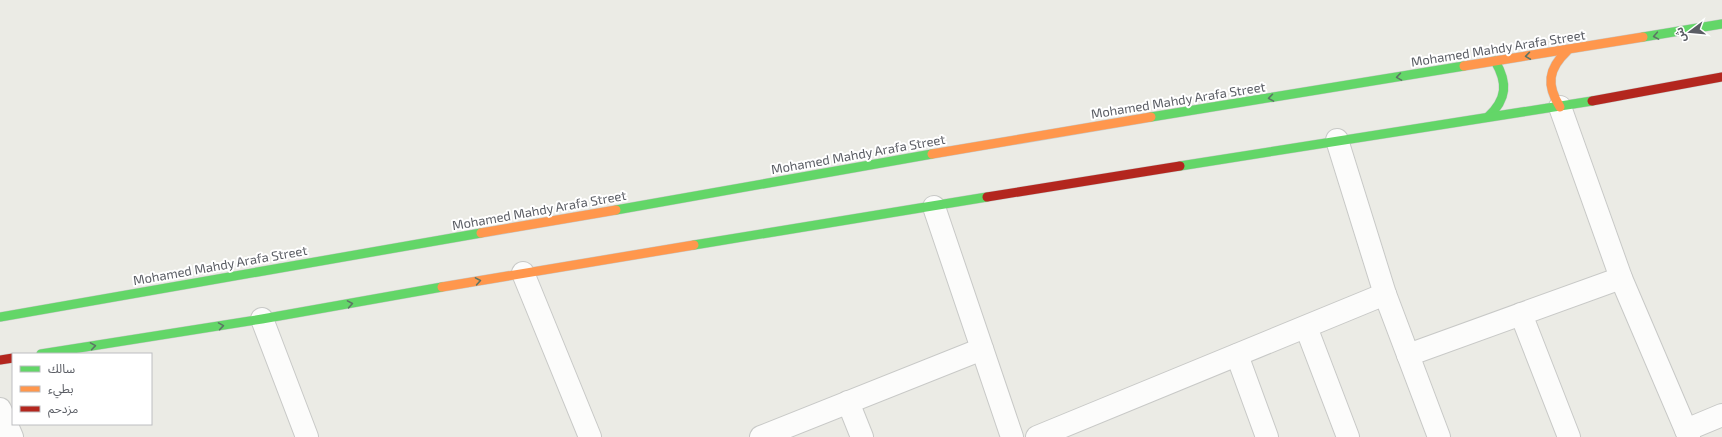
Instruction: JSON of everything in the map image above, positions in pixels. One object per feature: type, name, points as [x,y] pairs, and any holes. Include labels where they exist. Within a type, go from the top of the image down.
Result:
[{"type":"street","name":"Mohamed Mahdy Arafa Street","points":[[0,317],[1049,134],[1495,61],[1567,51],[1722,24]]},
{"type":"street","points":[[1567,51],[1559,58],[1554,67],[1551,77],[1551,88],[1554,98],[1560,107],[1621,278],[1688,433],[1722,415]]},
{"type":"street","points":[[1488,117],[1500,104],[1504,95],[1504,77],[1495,61]]},
{"type":"street","points":[[47,353],[262,319],[523,273],[1337,140],[1560,107],[1722,77]]},
{"type":"street","points":[[1337,140],[1385,294],[1439,437]]},
{"type":"street","points":[[934,207],[1012,437]]},
{"type":"street","points":[[523,273],[590,437]]},
{"type":"street","points":[[1408,355],[1621,278]]},
{"type":"street","points":[[1037,437],[1080,429],[1237,355],[1385,294]]},
{"type":"street","points":[[1522,314],[1569,437]]},
{"type":"street","points":[[262,319],[307,437]]},
{"type":"street","points":[[1306,327],[1348,437]]},
{"type":"street","points":[[760,437],[982,349]]},
{"type":"street","points":[[1237,355],[1267,437]]},
{"type":"street","points":[[0,360],[12,358]]},
{"type":"street","points":[[848,402],[862,437]]},
{"type":"street","points":[[0,409],[12,437]]},
{"type":"traffic: fast","points":[[1643,37],[1722,24]]},
{"type":"traffic: fast","points":[[1488,117],[1499,104],[1504,90],[1502,76],[1495,61]]},
{"type":"traffic: fast","points":[[1151,117],[1464,66]]},
{"type":"traffic: fast","points":[[1180,166],[1592,101]]},
{"type":"traffic: fast","points":[[616,210],[932,154]]},
{"type":"traffic: fast","points":[[694,245],[987,197]]},
{"type":"traffic: fast","points":[[0,317],[481,233]]},
{"type":"traffic: fast","points":[[47,353],[262,319],[442,287]]},
{"type":"traffic: slow","points":[[1464,66],[1643,37]]},
{"type":"traffic: slow","points":[[1560,107],[1553,92],[1551,78],[1556,64],[1567,51]]},
{"type":"traffic: slow","points":[[932,154],[1151,117]]},
{"type":"traffic: slow","points":[[481,233],[616,210]]},
{"type":"traffic: slow","points":[[442,287],[694,245]]},
{"type":"traffic: jam","points":[[1592,101],[1722,77]]},
{"type":"traffic: jam","points":[[987,197],[1180,166]]},
{"type":"traffic: jam","points":[[0,360],[12,358]]}]
